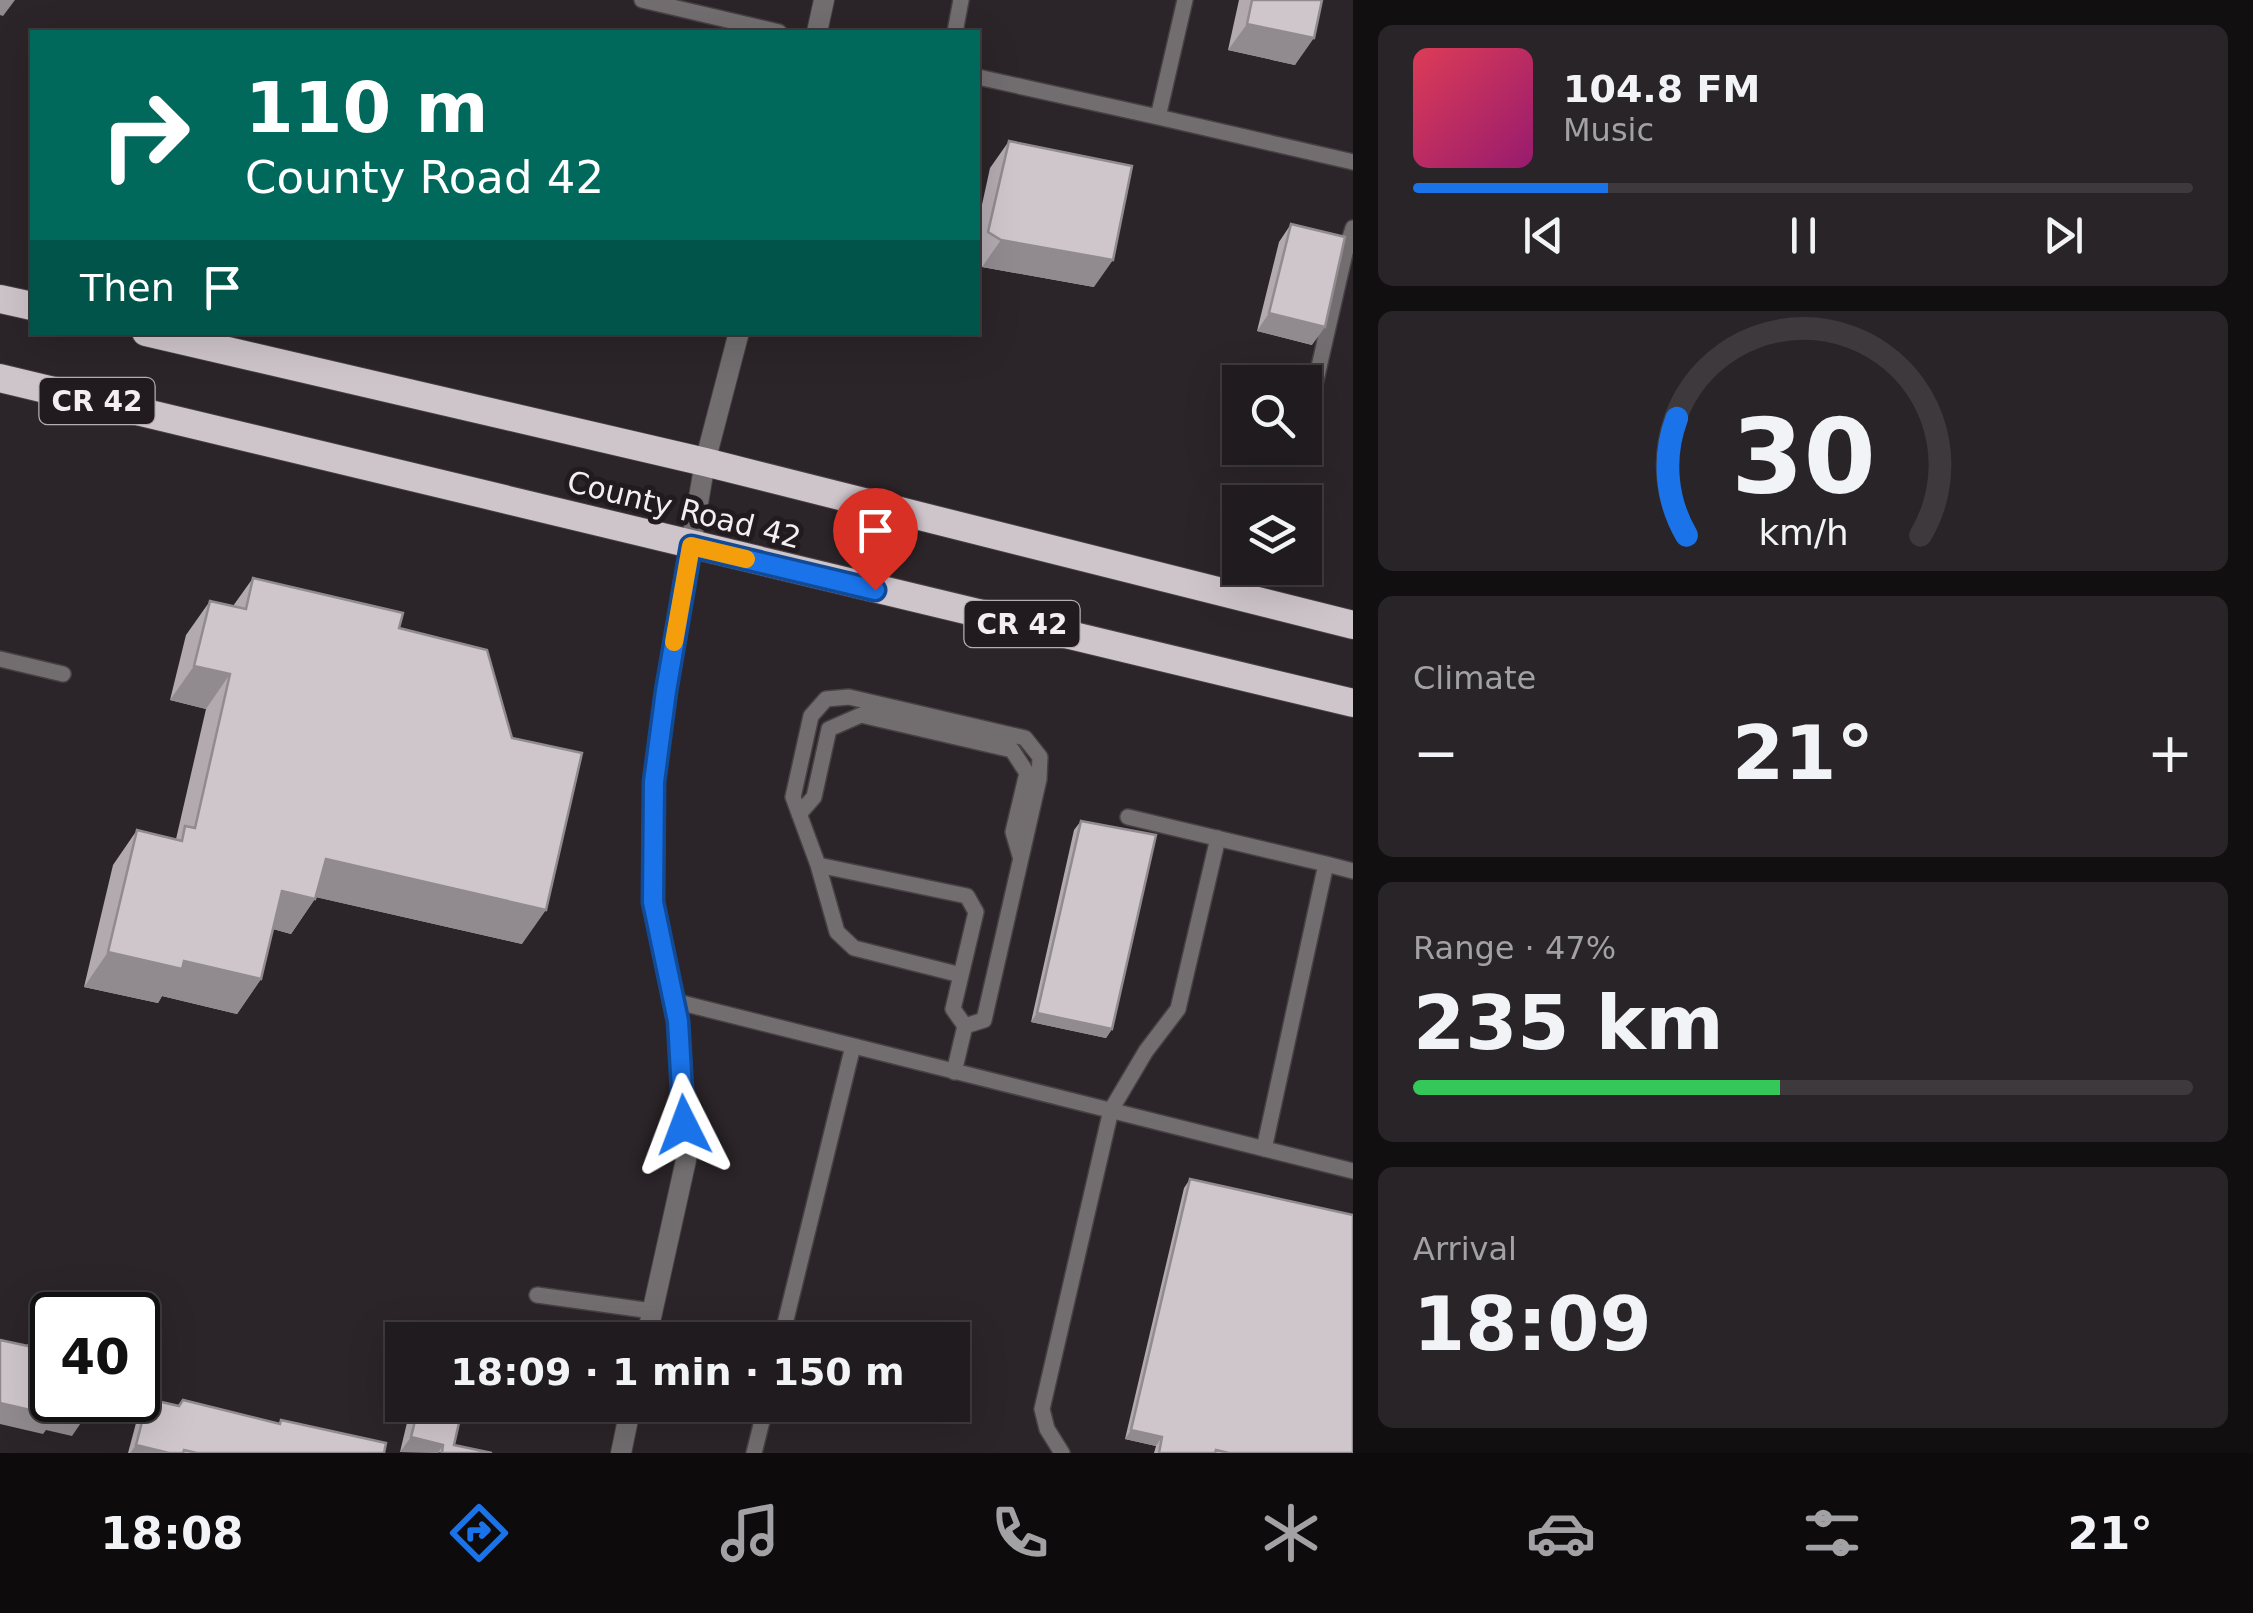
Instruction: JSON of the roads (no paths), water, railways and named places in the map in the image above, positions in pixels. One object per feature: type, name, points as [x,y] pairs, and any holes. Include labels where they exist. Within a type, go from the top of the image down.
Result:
[{"type":"highway","points":[[0,299],[30,306]]},
{"type":"highway","name":"County Road 42","points":[[159,335],[705,462],[1353,625]]},
{"type":"highway","name":"County Road 42","points":[[0,378],[1353,703]]},
{"type":"street","points":[[817,30],[824,0]]},
{"type":"street","points":[[650,1322],[686,1160],[678,1021],[653,902],[654,782],[705,462],[738,335]]},
{"type":"street","points":[[621,1453],[627,1422]]},
{"type":"lane","points":[[642,0],[770,30]]},
{"type":"lane","points":[[955,30],[960,0]]},
{"type":"lane","points":[[1158,118],[1185,0]]},
{"type":"lane","points":[[980,77],[1353,162]]},
{"type":"lane","points":[[1319,365],[1353,228]]},
{"type":"lane","points":[[0,660],[63,674]]},
{"type":"lane","points":[[961,975],[854,948],[837,932],[793,797],[811,716],[826,699],[849,697],[1025,738],[1040,757],[1039,779],[984,1020],[965,1026]]},
{"type":"lane","points":[[800,814],[814,797],[828,729],[861,715],[1012,750],[1028,773],[1012,832],[1021,860]]},
{"type":"lane","points":[[1128,817],[1353,870]]},
{"type":"lane","points":[[1062,1453],[1047,1430],[1042,1409],[1112,1110],[1146,1051],[1178,1008],[1218,838]]},
{"type":"lane","points":[[1264,1148],[1326,864]]},
{"type":"lane","points":[[818,865],[967,896],[976,912],[952,1009],[965,1026]]},
{"type":"lane","points":[[674,1001],[1353,1171]]},
{"type":"lane","points":[[954,1072],[965,1026]]},
{"type":"lane","points":[[786,1322],[853,1046]]},
{"type":"lane","points":[[538,1295],[652,1311]]},
{"type":"lane","points":[[754,1453],[762,1422]]}]
